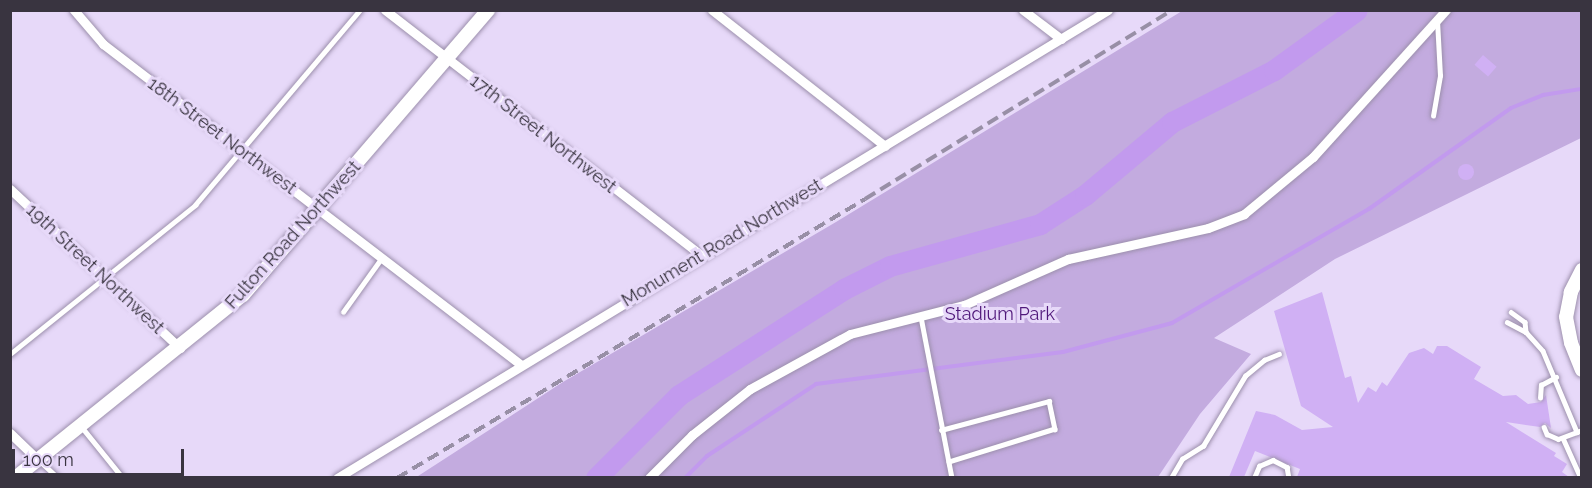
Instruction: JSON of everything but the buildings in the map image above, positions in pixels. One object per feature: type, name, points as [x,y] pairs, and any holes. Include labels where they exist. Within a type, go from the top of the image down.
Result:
[{"type":"main road","name":"Fulton Road Northwest","points":[[15,477],[180,348],[243,294],[488,10]]},
{"type":"main road","points":[[1581,270],[1567,311],[1569,336],[1581,370]]},
{"type":"street","name":"18th Street Northwest","points":[[74,10],[103,44],[520,364]]},
{"type":"street","name":"17th Street Northwest","points":[[385,10],[702,256]]},
{"type":"street","points":[[712,10],[885,146]]},
{"type":"street","points":[[1023,10],[1061,39]]},
{"type":"street","name":"Monument Road Northwest","points":[[337,477],[520,364],[1108,10]]},
{"type":"street","points":[[649,477],[692,435],[770,377],[850,334],[987,297],[1068,259],[1208,228],[1244,214],[1313,157],[1446,10]]},
{"type":"street","name":"19th Street Northwest","points":[[10,189],[180,348]]},
{"type":"street","points":[[10,433],[38,460]]},
{"type":"lane","points":[[10,354],[107,279],[195,205],[360,10]]},
{"type":"lane","points":[[1433,116],[1440,76],[1437,21]]},
{"type":"lane","points":[[343,312],[381,259]]},
{"type":"lane","points":[[1511,312],[1525,322],[1526,332]]},
{"type":"lane","points":[[921,314],[950,477]]},
{"type":"lane","points":[[1507,322],[1526,332],[1545,355],[1579,431],[1563,438],[1552,438],[1544,427]]},
{"type":"lane","points":[[1171,477],[1182,459],[1203,446],[1245,376],[1264,360],[1279,354]]},
{"type":"lane","points":[[1540,398],[1541,385],[1556,377]]},
{"type":"lane","points":[[941,430],[1049,401],[1055,429],[949,462]]},
{"type":"lane","points":[[81,426],[123,477]]},
{"type":"lane","points":[[1563,438],[1581,477]]},
{"type":"lane","points":[[38,460],[58,477]]},
{"type":"lane","points":[[1254,477],[1259,466],[1273,460],[1285,465],[1289,477]]},
{"type":"green space","name":"Stadium Park","points":[[1182,11],[1581,11],[1581,138],[1335,259],[1214,338],[1251,354],[1200,414],[1158,477],[415,478],[563,382],[836,222]]},
{"type":"waterway","points":[[596,478],[679,395],[844,289],[890,266],[1040,224],[1085,195],[1172,122],[1274,70],[1357,10]]},
{"type":"waterway","points":[[685,478],[707,456],[816,384],[1063,352],[1172,323],[1369,209],[1511,108],[1543,95],[1582,89]]},
{"type":"railway","points":[[397,478],[865,199],[1172,10]]}]
